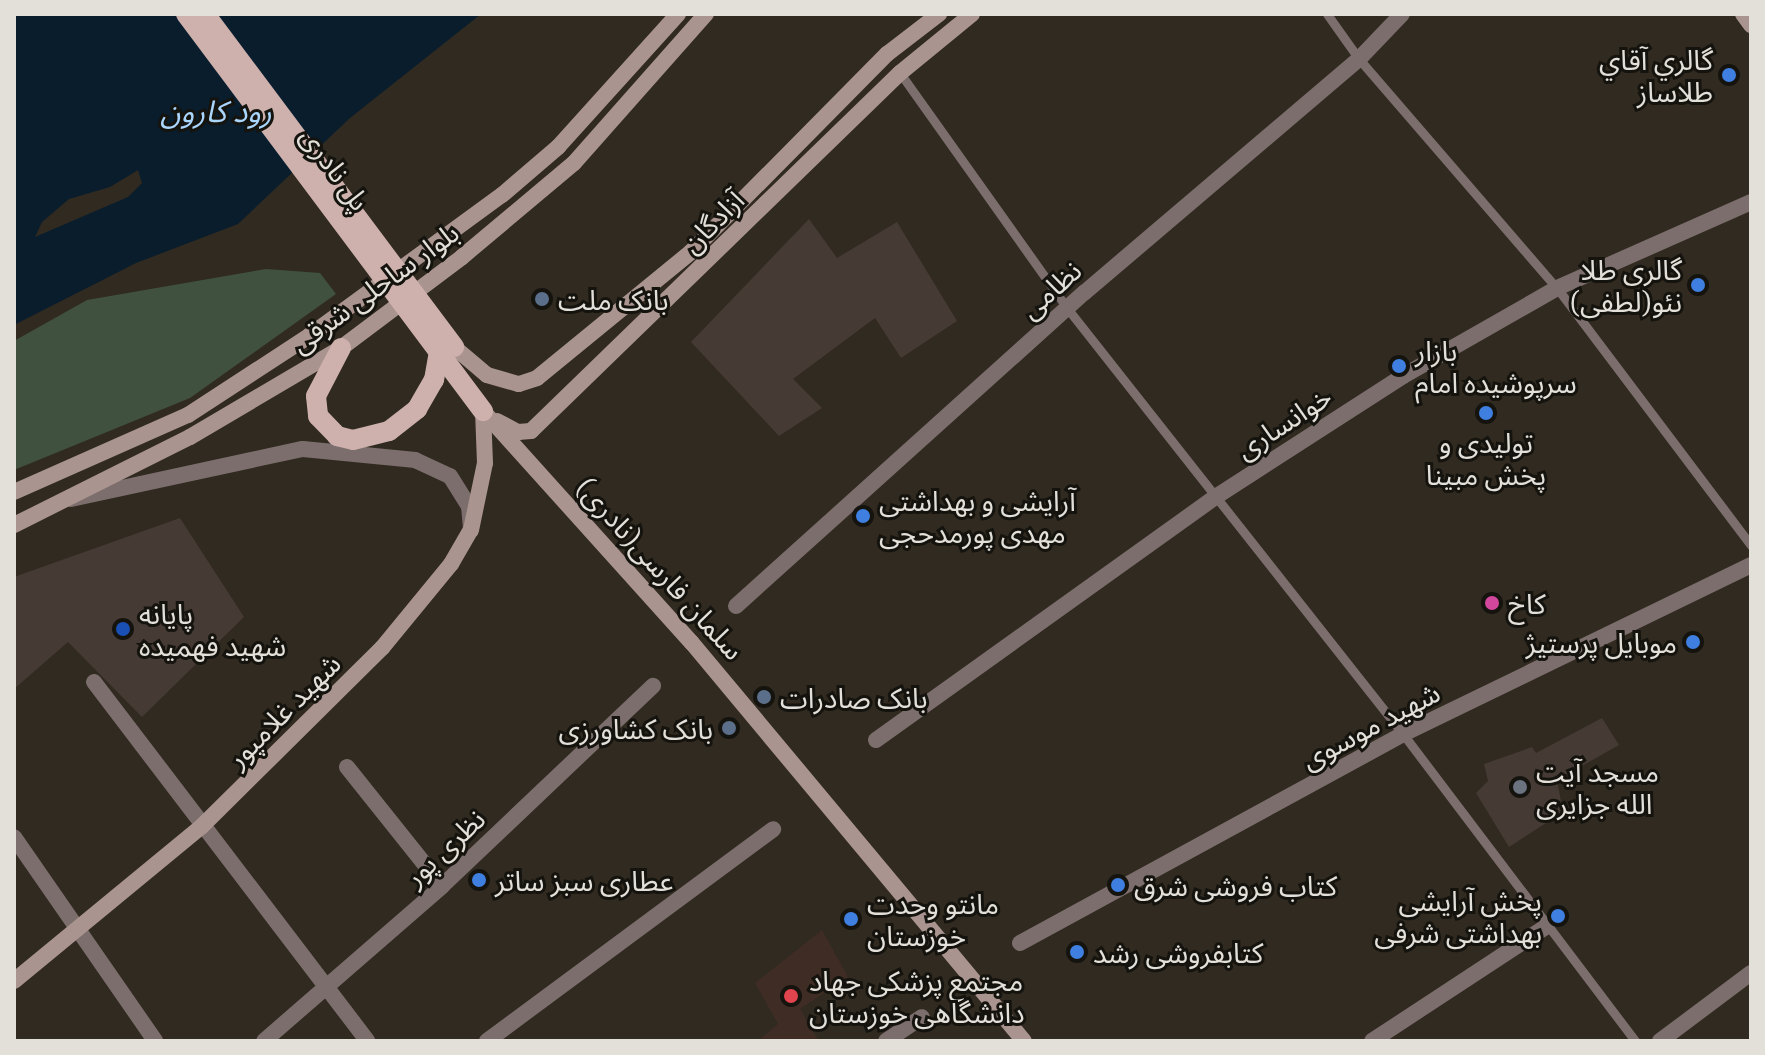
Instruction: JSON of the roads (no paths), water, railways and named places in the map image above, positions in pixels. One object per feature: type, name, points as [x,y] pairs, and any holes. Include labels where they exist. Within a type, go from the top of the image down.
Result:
[{"type":"main road","name":"پل نادری","points":[[186,14],[446,352]]},
{"type":"main road","name":"پل نادری","points":[[205,14],[446,352]]},
{"type":"main road","name":"بلوار ساحلی شرقی","points":[[14,492],[188,415],[309,336],[502,195],[558,147],[678,14]]},
{"type":"main road","name":"بلوار ساحلی شرقی","points":[[14,525],[190,437],[341,348],[462,257],[574,163],[706,14]]},
{"type":"main road","name":"آزادگان","points":[[446,352],[487,375],[519,384],[566,356],[691,252],[887,54],[939,14]]},
{"type":"main road","name":"آزادگان","points":[[483,411],[506,427],[531,431],[900,73],[972,14]]},
{"type":"main road","points":[[1743,14],[1751,25]]},
{"type":"main road","points":[[341,348],[316,396],[318,416],[337,436],[353,440],[389,431],[417,409],[446,352]]},
{"type":"main road","name":"سلمان فارسی(نادری)","points":[[446,352],[483,411],[702,654],[1024,1041]]},
{"type":"main road","name":"شهید غلامپور","points":[[14,981],[79,931],[201,827],[382,648],[451,564],[471,530],[485,463],[483,411]]},
{"type":"street","name":"نظامی","points":[[736,606],[1067,308],[1359,59],[1402,14]]},
{"type":"street","name":"خوانساری","points":[[876,740],[1217,496],[1403,376],[1557,288],[1751,202]]},
{"type":"street","points":[[66,500],[303,449],[415,460],[450,476],[469,506],[471,530]]},
{"type":"street","name":"شهید موسوی","points":[[1020,943],[1403,734],[1751,565]]},
{"type":"street","points":[[94,682],[201,827],[367,1041]]},
{"type":"street","name":"نظری پور","points":[[264,1041],[442,886],[653,686]]},
{"type":"street","points":[[347,767],[442,886]]},
{"type":"street","points":[[487,1041],[773,829]]},
{"type":"street","points":[[14,837],[155,1041]]},
{"type":"street","points":[[1372,1041],[1547,926]]},
{"type":"street","points":[[1660,1041],[1751,973]]},
{"type":"street","points":[[886,1041],[922,1017]]},
{"type":"lane","points":[[1327,14],[1359,59],[1557,288],[1751,545]]},
{"type":"lane","points":[[900,73],[1067,308],[1403,734],[1635,1041]]},
{"type":"water","name":"رود کارون","points":[[14,14],[481,14],[350,118],[238,224],[136,263],[14,325]],"holes":[[[138,170],[142,183],[128,197],[35,237],[42,222],[69,199],[110,187]]]},
{"type":"place","name":"گالري آقاي طلاساز","points":[[1729,75]]},
{"type":"place","name":"گالری طلا نئو(لطفی)","points":[[1698,285]]},
{"type":"place","name":"بانک ملت","points":[[542,299]]},
{"type":"place","name":"بازار سرپوشیده امام","points":[[1399,366]]},
{"type":"place","name":"تولیدی و پخش مبینا","points":[[1486,413]]},
{"type":"place","name":"آرایشی و بهداشتی مهدی پورمدحجی","points":[[863,516]]},
{"type":"place","name":"کاخ","points":[[1492,603]]},
{"type":"place","name":"پایانه شهید فهمیده","points":[[123,629]]},
{"type":"place","name":"موبایل پرستیژ","points":[[1693,642]]},
{"type":"place","name":"بانک صادرات","points":[[764,697]]},
{"type":"place","name":"بانک کشاورزی","points":[[729,728]]},
{"type":"place","name":"مسجد آیت الله جزایری","points":[[1520,787]]},
{"type":"place","name":"عطاری سبز ساتر","points":[[479,880]]},
{"type":"place","name":"کتاب فروشی شرق","points":[[1118,885]]},
{"type":"place","name":"پخش آرایشی بهداشتی شرفی","points":[[1558,916]]},
{"type":"place","name":"مانتو وحدت خوزستان","points":[[851,919]]},
{"type":"place","name":"کتابفروشی رشد","points":[[1077,952]]},
{"type":"place","name":"مجتمع پزشکی جهاد دانشگاهی خوزستان","points":[[791,996]]}]
